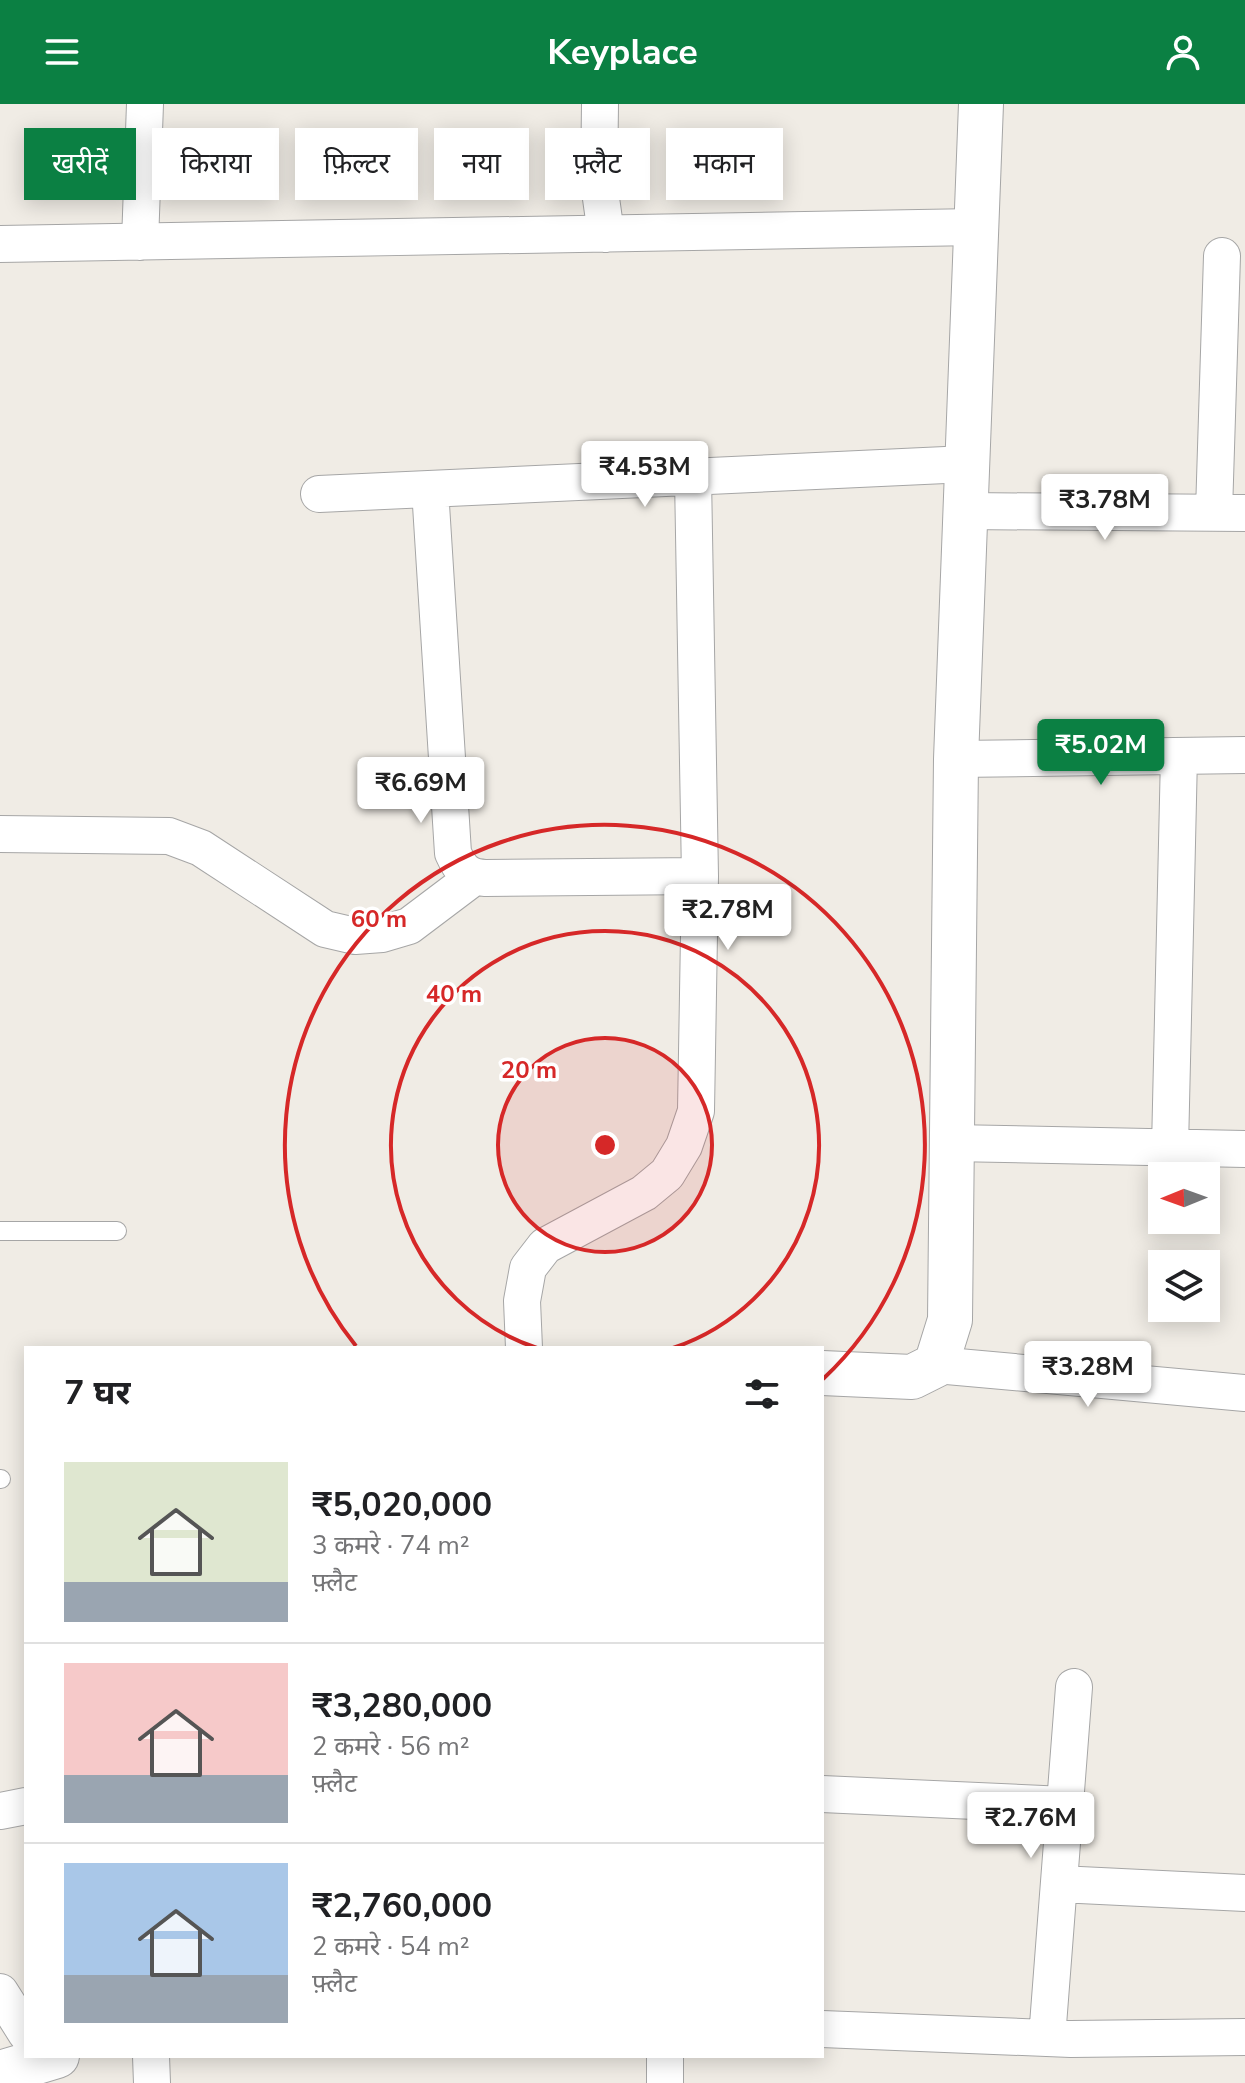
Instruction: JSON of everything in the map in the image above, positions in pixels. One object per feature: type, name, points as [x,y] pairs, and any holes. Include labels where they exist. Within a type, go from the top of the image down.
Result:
[{"type":"street","points":[[140,242],[145,104]]},
{"type":"street","points":[[600,104],[599,184],[606,234]]},
{"type":"street","points":[[936,1365],[950,1320],[956,759],[981,104]]},
{"type":"street","points":[[0,244],[976,227]]},
{"type":"street","points":[[965,511],[1230,512],[1222,256]]},
{"type":"street","points":[[319,494],[967,464]]},
{"type":"street","points":[[524,1346],[522,1301],[528,1268],[545,1246],[644,1193],[667,1174],[684,1146],[696,1111],[700,876],[693,477]]},
{"type":"street","points":[[430,489],[453,853],[460,868],[474,877],[700,876]]},
{"type":"street","points":[[956,759],[1245,755]]},
{"type":"street","points":[[1170,1148],[1179,756]]},
{"type":"street","points":[[0,834],[169,836],[201,848],[325,929],[355,936],[382,934],[409,926],[474,877]]},
{"type":"street","points":[[951,1143],[1245,1149]]},
{"type":"street","points":[[824,1373],[912,1377],[936,1365],[1245,1393]]},
{"type":"street","points":[[1047,2038],[1074,1687]]},
{"type":"street","points":[[824,1794],[1065,1805]]},
{"type":"street","points":[[0,1811],[24,1806]]},
{"type":"street","points":[[1059,1884],[1245,1893]]},
{"type":"street","points":[[0,1992],[24,2026]]},
{"type":"street","points":[[824,2029],[1047,2038],[1245,2037]]},
{"type":"street","points":[[0,2073],[29,2058]]},
{"type":"street","points":[[151,2058],[152,2083]]},
{"type":"street","points":[[665,2058],[665,2083]]},
{"type":"lane","points":[[0,1231],[117,1231]]}]
